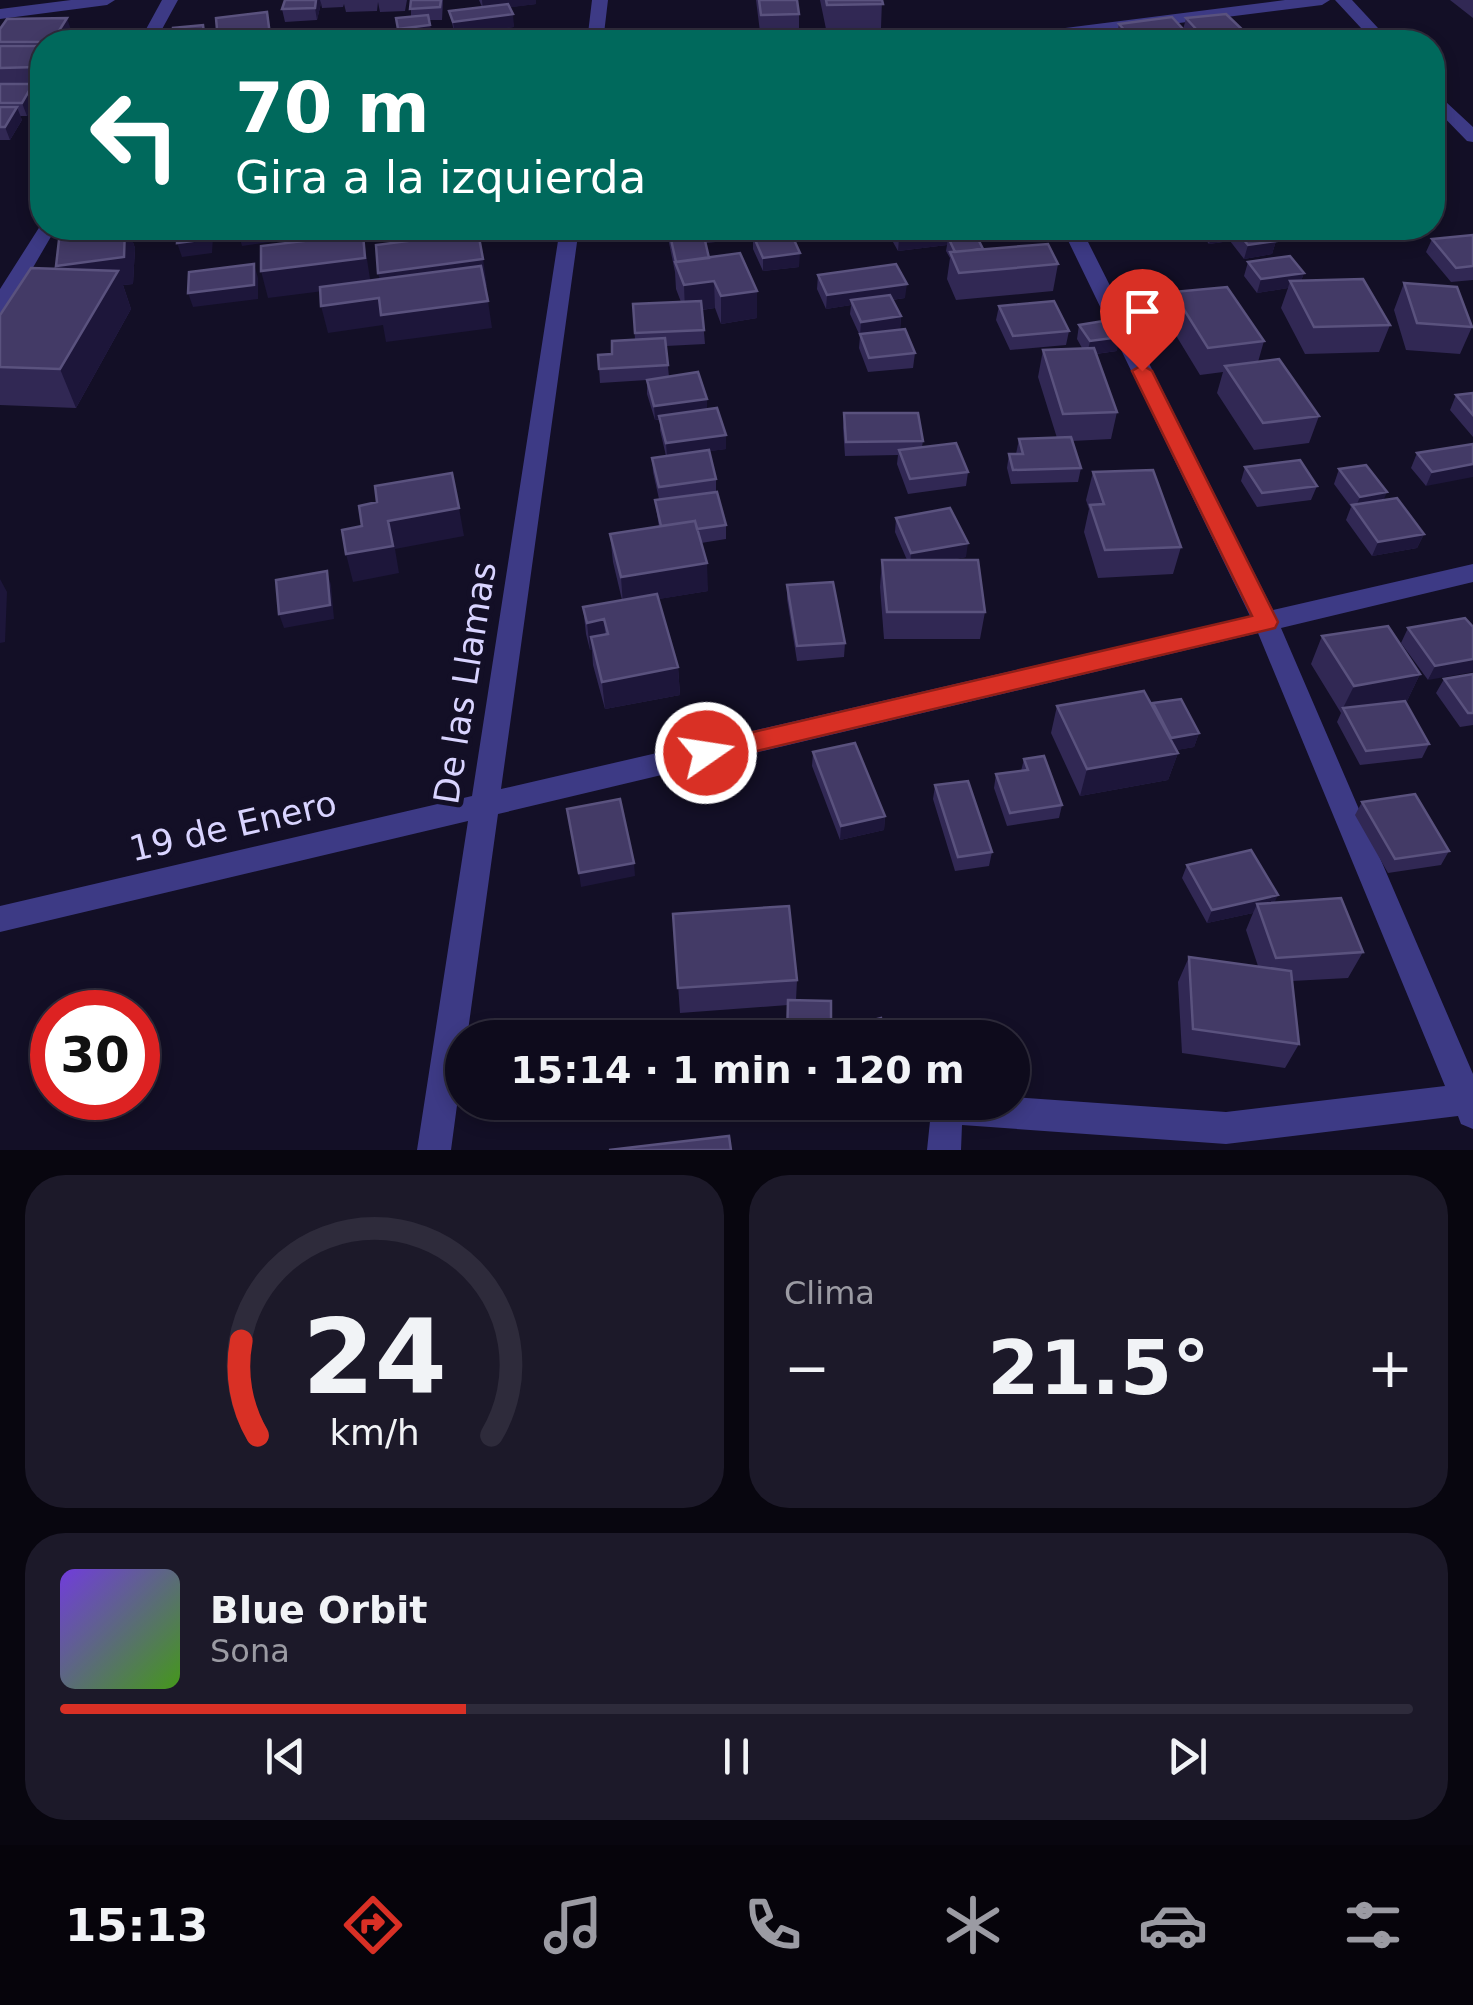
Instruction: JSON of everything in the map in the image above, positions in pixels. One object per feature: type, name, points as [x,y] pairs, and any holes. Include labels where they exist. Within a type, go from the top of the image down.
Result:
[{"type":"street","points":[[0,14],[107,0]]},
{"type":"street","points":[[154,30],[170,0]]},
{"type":"street","points":[[596,30],[600,0]]},
{"type":"street","points":[[1089,30],[1322,0]]},
{"type":"street","points":[[1343,0],[1372,30]]},
{"type":"street","points":[[1445,108],[1473,137]]},
{"type":"street","points":[[0,307],[39,240]]},
{"type":"street","name":"De las Llamas","points":[[434,1150],[567,240]]},
{"type":"street","points":[[944,1150],[946,1108],[1226,1128],[1470,1106],[1266,622],[1078,240]]},
{"type":"street","name":"19 de Enero","points":[[0,920],[1473,573]]},
{"type":"building","points":[[285,0],[316,0],[315,8],[282,9]]},
{"type":"building","points":[[411,0],[441,0],[440,7],[410,9]]},
{"type":"building","points":[[759,0],[797,0],[799,14],[761,15]]},
{"type":"building","points":[[826,0],[882,0],[883,4],[827,5]]},
{"type":"building","points":[[508,4],[513,14],[453,22],[449,11]]},
{"type":"building","points":[[267,12],[269,30],[217,30],[216,18]]},
{"type":"building","points":[[1226,14],[1243,30],[1197,30],[1186,18]]},
{"type":"building","points":[[428,15],[430,25],[398,29],[396,18]]},
{"type":"building","points":[[1172,17],[1184,30],[1124,30],[1119,24]]},
{"type":"building","points":[[67,18],[60,30],[30,30],[30,42],[0,42],[0,29],[7,19]]},
{"type":"building","points":[[203,25],[204,30],[173,30]]},
{"type":"building","points":[[0,46],[30,46],[30,67],[0,68]]},
{"type":"building","points":[[0,84],[30,84],[22,103],[0,103]]},
{"type":"building","points":[[0,107],[17,107],[5,127],[0,127]]},
{"type":"building","points":[[1473,235],[1473,266],[1456,268],[1433,240]]},
{"type":"building","points":[[59,240],[125,240],[124,257],[56,266]]},
{"type":"building","points":[[312,240],[364,240],[365,258],[261,271],[261,246]]},
{"type":"building","points":[[415,240],[479,240],[483,259],[378,273],[376,245]]},
{"type":"building","points":[[671,240],[705,240],[709,258],[676,262]]},
{"type":"building","points":[[755,240],[794,240],[800,253],[763,258]]},
{"type":"building","points":[[949,240],[978,240],[983,249],[955,252]]},
{"type":"building","points":[[1244,240],[1276,241],[1248,245]]},
{"type":"building","points":[[1048,244],[1058,264],[959,273],[950,252]]},
{"type":"building","points":[[740,253],[757,291],[721,296],[714,281],[684,285],[675,262]]},
{"type":"building","points":[[1290,256],[1304,273],[1261,279],[1248,262]]},
{"type":"building","points":[[254,264],[254,285],[188,293],[189,272]]},
{"type":"building","points":[[896,264],[907,284],[827,295],[818,275]]},
{"type":"building","points":[[481,266],[488,301],[381,315],[379,298],[321,306],[320,287]]},
{"type":"building","points":[[31,268],[118,271],[60,369],[0,367],[0,315]]},
{"type":"building","points":[[1363,279],[1390,325],[1314,327],[1290,281]]},
{"type":"building","points":[[1404,283],[1457,287],[1472,327],[1417,323]]},
{"type":"building","points":[[1227,287],[1264,341],[1208,348],[1173,292]]},
{"type":"building","points":[[890,295],[901,316],[861,322],[851,300]]},
{"type":"building","points":[[701,301],[704,330],[635,333],[633,304]]},
{"type":"building","points":[[1054,301],[1069,331],[1013,336],[999,306]]},
{"type":"building","points":[[1109,320],[1120,337],[1090,341],[1079,325]]},
{"type":"building","points":[[905,329],[915,353],[869,358],[860,334]]},
{"type":"building","points":[[665,338],[668,365],[599,369],[598,355],[612,354],[612,341]]},
{"type":"building","points":[[1094,348],[1117,412],[1063,414],[1043,350]]},
{"type":"building","points":[[1279,359],[1319,416],[1263,423],[1225,366]]},
{"type":"building","points":[[698,372],[707,399],[654,406],[647,380]]},
{"type":"building","points":[[1473,393],[1473,415],[1456,395]]},
{"type":"building","points":[[717,408],[726,435],[666,443],[659,416]]},
{"type":"building","points":[[844,413],[918,413],[923,441],[846,442]]},
{"type":"building","points":[[1071,437],[1081,468],[1013,470],[1009,454],[1023,454],[1019,439]]},
{"type":"building","points":[[956,443],[968,472],[910,479],[899,450]]},
{"type":"building","points":[[1473,444],[1473,464],[1432,472],[1417,453]]},
{"type":"building","points":[[709,450],[716,479],[659,487],[652,458]]},
{"type":"building","points":[[1300,460],[1317,486],[1262,493],[1245,467]]},
{"type":"building","points":[[1366,465],[1387,492],[1360,497],[1339,469]]},
{"type":"building","points":[[1153,470],[1181,547],[1105,550],[1090,505],[1104,504],[1093,472]]},
{"type":"building","points":[[452,473],[459,508],[388,521],[393,546],[346,554],[342,530],[362,526],[359,506],[377,502],[375,486]]},
{"type":"building","points":[[717,492],[726,525],[697,529],[695,521],[661,526],[655,500]]},
{"type":"building","points":[[1397,498],[1424,534],[1378,542],[1352,505]]},
{"type":"building","points":[[950,508],[968,543],[911,553],[896,518]]},
{"type":"building","points":[[695,521],[707,563],[621,577],[610,534]]},
{"type":"building","points":[[882,560],[978,560],[985,612],[887,612]]},
{"type":"building","points":[[327,571],[330,605],[279,614],[276,580]]},
{"type":"building","points":[[833,582],[845,643],[797,646],[787,585]]},
{"type":"building","points":[[657,594],[678,667],[602,682],[591,637],[608,634],[604,619],[587,623],[583,607]]},
{"type":"building","points":[[1465,618],[1473,627],[1473,659],[1435,666],[1408,628]]},
{"type":"building","points":[[1388,626],[1420,674],[1354,686],[1322,636]]},
{"type":"building","points":[[1473,674],[1473,713],[1468,713],[1444,679]]},
{"type":"building","points":[[1144,691],[1178,753],[1087,769],[1057,706]]},
{"type":"building","points":[[1181,699],[1199,733],[1171,738],[1153,703]]},
{"type":"building","points":[[1405,701],[1429,744],[1366,751],[1343,708]]},
{"type":"building","points":[[855,743],[885,816],[841,826],[813,752]]},
{"type":"building","points":[[1044,756],[1062,805],[1010,813],[996,774],[1028,770],[1024,759]]},
{"type":"building","points":[[968,781],[992,852],[958,857],[935,785]]},
{"type":"building","points":[[1415,794],[1449,851],[1395,859],[1362,802]]},
{"type":"building","points":[[620,799],[634,863],[579,873],[567,809]]},
{"type":"building","points":[[1251,850],[1278,895],[1212,910],[1187,865]]},
{"type":"building","points":[[1341,898],[1363,952],[1276,958],[1257,904]]},
{"type":"building","points":[[789,906],[797,980],[678,988],[673,914]]},
{"type":"building","points":[[1189,957],[1291,971],[1299,1044],[1193,1029]]},
{"type":"building","points":[[788,1000],[831,1001],[831,1020],[787,1020]]},
{"type":"building","points":[[729,1136],[731,1150],[609,1150]]},
{"type":"route","points":[[706,753],[1266,622],[1142,371]]}]
